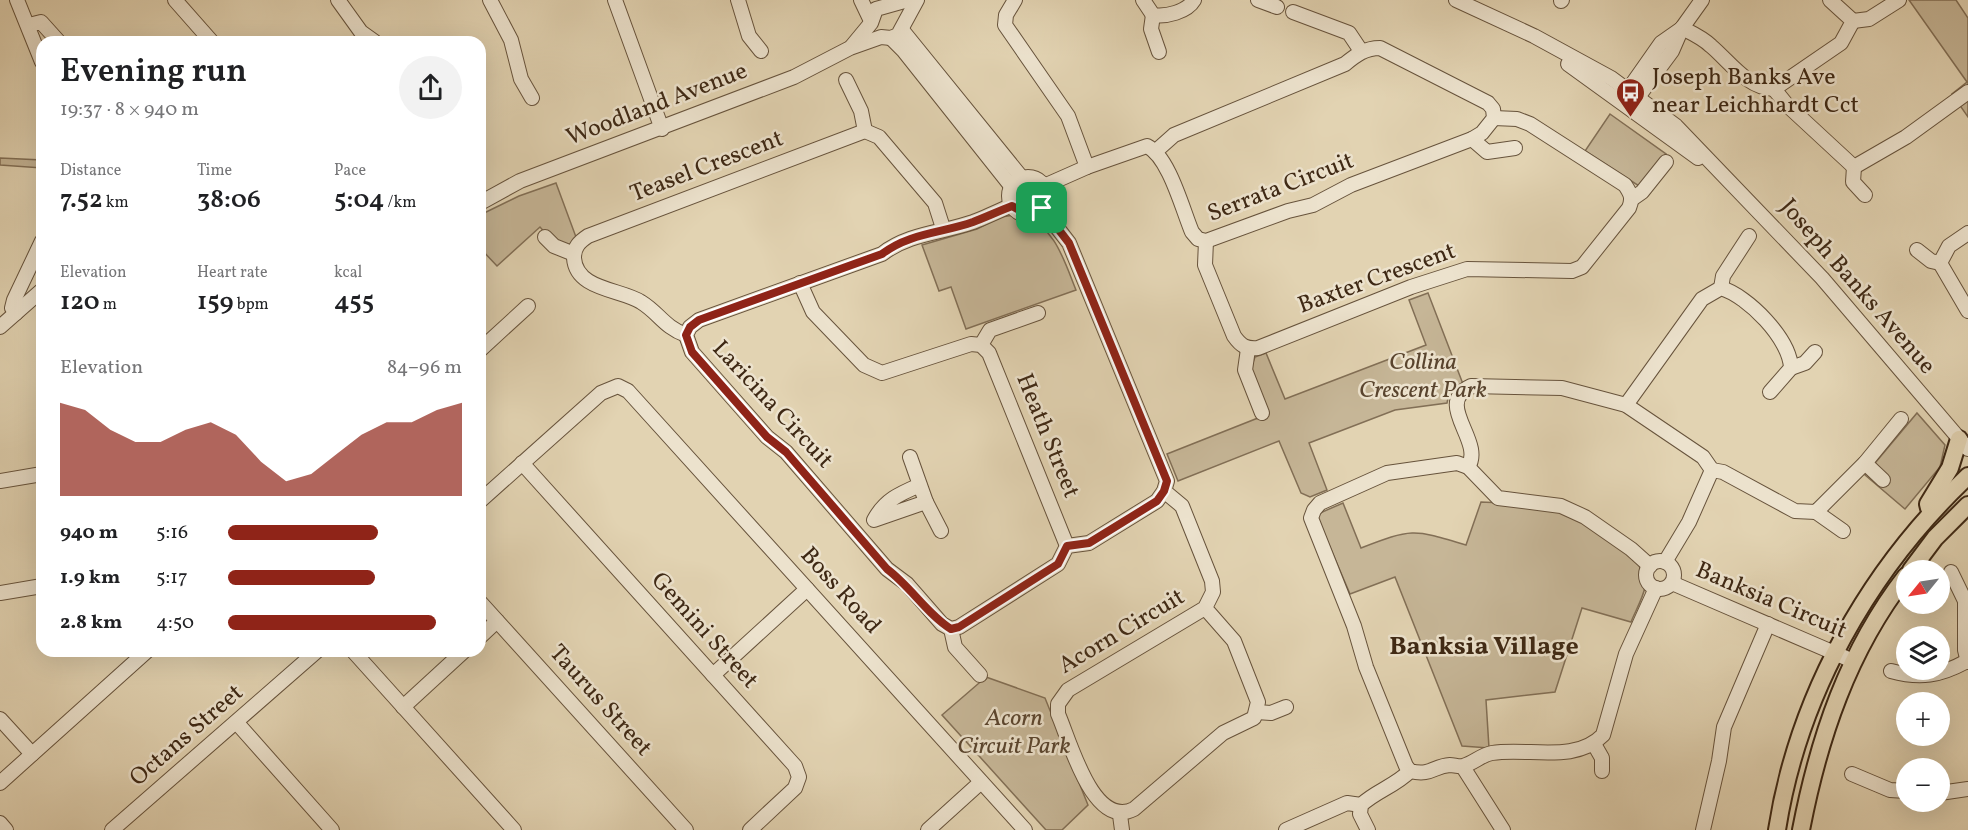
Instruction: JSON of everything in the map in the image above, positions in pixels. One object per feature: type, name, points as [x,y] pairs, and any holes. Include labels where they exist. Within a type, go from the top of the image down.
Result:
[{"type":"main road","points":[[1930,511],[1928,504],[1950,468],[1962,438]]},
{"type":"main road","points":[[1777,830],[1791,764],[1815,695],[1860,607],[1893,557],[1930,511],[1968,476]]},
{"type":"main road","points":[[1918,560],[1935,538],[1968,505]]},
{"type":"main road","points":[[1801,830],[1821,744],[1835,700],[1882,609],[1896,590]]},
{"type":"street","points":[[17,0],[36,45]]},
{"type":"street","points":[[175,0],[207,36]]},
{"type":"street","points":[[338,0],[361,32],[367,36]]},
{"type":"street","points":[[490,0],[511,40],[521,79],[532,98]]},
{"type":"street","points":[[615,0],[662,129]]},
{"type":"street","points":[[738,0],[749,36],[761,51]]},
{"type":"street","points":[[861,0],[874,31],[895,31]]},
{"type":"street","points":[[886,3],[900,4],[908,0]]},
{"type":"street","points":[[895,31],[917,0]]},
{"type":"street","points":[[1016,0],[1006,15],[1005,25],[1068,116],[1087,167]]},
{"type":"street","points":[[1143,0],[1153,15],[1150,29],[1159,52]]},
{"type":"street","points":[[1153,15],[1165,16],[1191,5],[1194,0]]},
{"type":"street","points":[[1258,0],[1277,7]]},
{"type":"street","name":"Joseph Banks Avenue","points":[[1456,0],[1534,36],[1611,78],[1631,97]]},
{"type":"street","points":[[1631,97],[1672,51],[1682,28],[1702,0]]},
{"type":"street","points":[[1830,0],[1853,21],[1869,19],[1899,0]]},
{"type":"street","points":[[886,3],[901,10],[895,31]]},
{"type":"street","name":"Woodland Avenue","points":[[850,48],[871,22],[876,9],[886,3]]},
{"type":"street","points":[[1293,12],[1349,33],[1361,51]]},
{"type":"street","points":[[1682,28],[1710,44],[1748,79],[1762,88],[1774,89],[1840,43],[1853,21]]},
{"type":"street","points":[[29,25],[41,22],[54,36]]},
{"type":"street","name":"Joseph Banks Avenue","points":[[1506,23],[1676,126],[1822,278],[1962,438]]},
{"type":"street","points":[[1631,97],[1641,71],[1661,43],[1682,28]]},
{"type":"street","points":[[895,31],[1017,182]]},
{"type":"street","name":"Woodland Avenue","points":[[486,200],[520,181],[794,77],[850,48],[895,31]]},
{"type":"street","points":[[1044,186],[1137,147],[1147,146],[1156,151],[1174,135],[1345,64],[1361,51],[1380,48],[1488,102],[1493,109],[1494,118],[1517,118],[1530,124],[1625,185],[1632,199]]},
{"type":"street","points":[[1575,59],[1620,75],[1641,71]]},
{"type":"street","points":[[846,80],[861,111],[865,131],[879,137],[934,203],[944,228]]},
{"type":"street","points":[[1774,89],[1787,105],[1854,167]]},
{"type":"street","points":[[1854,167],[1906,137],[1966,97]]},
{"type":"street","name":"Serrata Circuit","points":[[1156,151],[1164,162],[1192,232],[1198,239],[1206,241],[1288,210],[1313,205],[1351,185],[1472,139],[1482,133],[1494,118]]},
{"type":"street","name":"Teasel Crescent","points":[[574,254],[580,242],[588,236],[865,131]]},
{"type":"street","points":[[1472,139],[1487,152],[1515,148]]},
{"type":"street","name":"Baxter Crescent","points":[[1248,349],[1258,348],[1410,287],[1467,269],[1572,271],[1582,267],[1629,208],[1632,199],[1642,192],[1666,162]]},
{"type":"street","points":[[1854,167],[1853,182],[1865,195]]},
{"type":"street","points":[[1034,178],[1044,186],[1046,199],[1042,208],[1026,214],[1012,206],[1009,195],[1017,182],[1034,178]]},
{"type":"street","name":"Laricina Circuit","points":[[980,675],[955,646],[951,629],[942,624],[907,584],[887,569],[786,452],[767,437],[692,352],[686,335],[690,327],[699,320],[882,254],[894,244],[944,228],[971,223],[1012,206]]},
{"type":"street","points":[[951,629],[959,627],[1058,564],[1067,546],[1089,543],[1157,501],[1167,481],[1069,243],[1042,208]]},
{"type":"street","points":[[1940,263],[1949,246],[1968,233]]},
{"type":"street","points":[[1721,288],[1723,276],[1749,236]]},
{"type":"street","points":[[545,237],[554,246],[574,254],[575,264],[589,282],[640,300],[670,329],[686,335]]},
{"type":"street","points":[[1206,241],[1205,265],[1234,336],[1240,345],[1248,349],[1245,370],[1262,412]]},
{"type":"street","points":[[1917,250],[1931,261],[1940,263],[1968,311]]},
{"type":"street","points":[[16,313],[12,308],[14,300],[36,254]]},
{"type":"street","points":[[800,283],[813,312],[864,365],[882,374],[971,344],[981,345],[990,330],[1038,313]]},
{"type":"street","points":[[1626,405],[1702,299],[1721,288],[1734,292],[1748,303],[1784,341],[1790,355],[1791,368]]},
{"type":"street","points":[[0,327],[36,295]]},
{"type":"street","points":[[486,344],[528,306]]},
{"type":"street","name":"Heath Street","points":[[981,345],[989,353],[1067,546]]},
{"type":"street","points":[[1770,393],[1791,368],[1805,363],[1815,352]]},
{"type":"street","name":"Boss Road","points":[[522,463],[601,393],[618,386],[628,391],[1025,830]]},
{"type":"street","points":[[1468,467],[1473,459],[1472,450],[1456,408],[1456,398],[1463,390],[1471,386],[1562,388],[1626,405],[1703,457],[1712,470],[1723,472],[1795,511],[1816,512],[1843,531]]},
{"type":"street","points":[[1816,512],[1865,463],[1901,419]]},
{"type":"street","points":[[910,457],[926,502],[941,531]]},
{"type":"street","points":[[486,496],[522,463]]},
{"type":"street","name":"Gemini Street","points":[[522,463],[795,766],[800,777],[795,788],[750,830]]},
{"type":"street","points":[[1410,771],[1366,667],[1354,626],[1311,518],[1320,503],[1387,473],[1457,463],[1468,467],[1498,498],[1561,506],[1586,517],[1631,549],[1650,566]]},
{"type":"street","points":[[1865,463],[1883,480]]},
{"type":"street","points":[[1665,562],[1689,522],[1712,470]]},
{"type":"street","points":[[0,481],[36,475]]},
{"type":"street","points":[[874,520],[882,505],[893,496],[920,485]]},
{"type":"street","name":"Acorn Circuit","points":[[1120,815],[1111,813],[1090,791],[1058,714],[1058,704],[1068,690],[1205,608],[1213,592],[1212,581],[1182,506],[1164,491]]},
{"type":"street","points":[[857,532],[874,520],[926,502]]},
{"type":"street","points":[[1656,562],[1665,562],[1672,568],[1672,583],[1665,588],[1656,588],[1646,578],[1650,566],[1656,562]]},
{"type":"street","points":[[1891,671],[1922,677],[1939,674],[1967,661],[1965,601],[1951,572]]},
{"type":"street","name":"Banksia Circuit","points":[[1672,583],[1853,662]]},
{"type":"street","points":[[0,593],[36,587]]},
{"type":"street","name":"Banksia Circuit","points":[[1594,744],[1603,735],[1626,654],[1656,588]]},
{"type":"street","points":[[713,675],[807,589]]},
{"type":"street","name":"Acorn Circuit","points":[[1205,608],[1234,641],[1258,702],[1257,711]]},
{"type":"street","name":"Taurus Street","points":[[486,609],[686,830]]},
{"type":"street","points":[[486,631],[497,621]]},
{"type":"street","points":[[1703,830],[1724,727],[1768,624]]},
{"type":"street","points":[[0,783],[140,657]]},
{"type":"street","name":"Octans Street","points":[[119,828],[310,657]]},
{"type":"street","points":[[358,657],[514,830]]},
{"type":"street","points":[[403,707],[458,657]]},
{"type":"street","points":[[1122,830],[1120,815],[1134,809],[1223,733],[1248,723],[1257,711],[1272,713],[1286,707]]},
{"type":"street","points":[[0,719],[32,754]]},
{"type":"street","points":[[237,723],[332,830]]},
{"type":"street","points":[[1410,771],[1424,774],[1449,765],[1463,767],[1482,755],[1496,752],[1554,753],[1594,744],[1602,759],[1602,771]]},
{"type":"street","points":[[1463,767],[1503,830]]},
{"type":"street","points":[[1368,830],[1360,814],[1361,805],[1370,797],[1399,782],[1410,771]]},
{"type":"street","points":[[1852,774],[1896,791]]},
{"type":"street","points":[[928,830],[981,782]]},
{"type":"street","points":[[1950,792],[1968,789]]},
{"type":"street","points":[[1286,830],[1347,803],[1361,805]]},
{"type":"street","points":[[0,823],[6,830]]},
{"type":"green space","points":[[1909,0],[1956,0],[1968,18],[1968,117],[1952,94],[1967,82]]},
{"type":"green space","points":[[1610,114],[1666,154],[1639,186],[1585,151]]},
{"type":"green space","points":[[0,158],[36,160],[36,168],[0,165]]},
{"type":"green space","points":[[556,183],[576,237],[566,250],[555,244],[540,227],[497,266],[486,254],[486,212],[519,196]]},
{"type":"green space","points":[[1022,214],[1034,220],[1051,236],[1076,290],[966,329],[951,287],[939,291],[922,245],[977,229],[1001,217]]},
{"type":"green space","name":"Collina Crescent Park","points":[[1428,293],[1463,384],[1450,389],[1447,403],[1395,410],[1309,443],[1327,490],[1310,497],[1301,493],[1279,441],[1178,481],[1167,454],[1268,414],[1250,371],[1255,357],[1266,353],[1285,399],[1426,345],[1409,300]]},
{"type":"green space","points":[[1917,413],[1945,445],[1940,467],[1905,509],[1865,475]]},
{"type":"green space","points":[[1481,502],[1541,507],[1570,516],[1588,525],[1606,535],[1635,560],[1643,573],[1645,587],[1631,622],[1582,608],[1555,692],[1486,700],[1489,748],[1462,746],[1395,577],[1350,594],[1318,519],[1320,513],[1343,503],[1361,548],[1392,537],[1413,533],[1435,536],[1466,545]]},
{"type":"green space","name":"Acorn Circuit Park","points":[[986,677],[1045,698],[1088,805],[1062,830],[1046,830],[942,715]]},
{"type":"place","name":"Joseph Banks Ave near Leichhardt Cct","points":[[1631,118]]},
{"type":"district","name":"Banksia Village","points":[[1484,647]]},
{"type":"route","points":[[1012,206],[1022,214],[1033,214],[1042,208],[1069,243],[1167,481],[1157,501],[1089,543],[1067,546],[1058,564],[959,627],[951,629],[942,624],[907,584],[887,569],[786,452],[767,437],[692,352],[686,335],[690,327],[699,320],[882,254],[894,244],[944,228],[971,223],[1012,206]]}]
